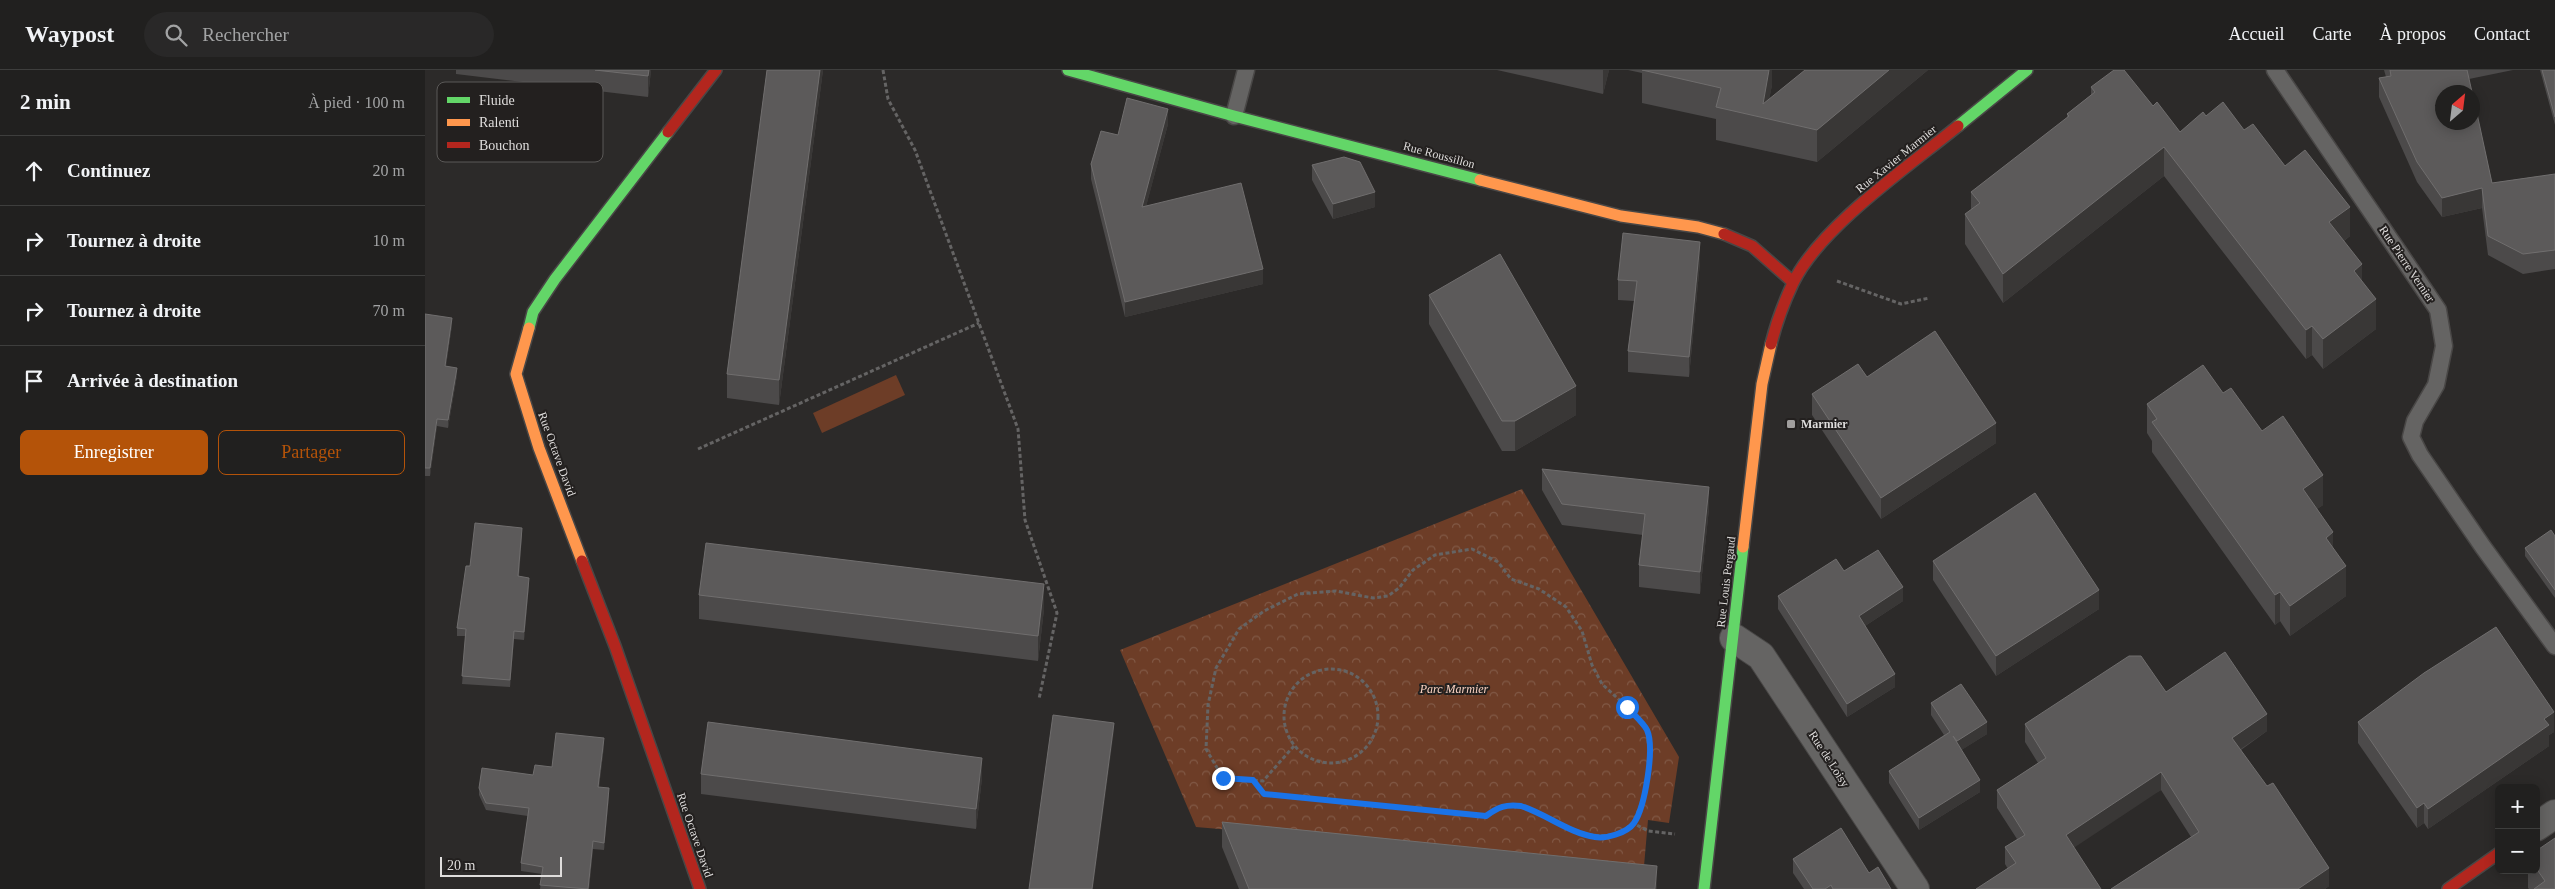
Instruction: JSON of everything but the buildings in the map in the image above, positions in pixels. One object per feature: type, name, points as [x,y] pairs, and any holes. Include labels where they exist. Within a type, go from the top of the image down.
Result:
[{"type":"street","name":"Rue Octave David","points":[[699,889],[615,646],[539,448],[517,374],[533,312],[555,279],[716,70]]},
{"type":"street","name":"Rue Roussillon","points":[[1068,70],[1234,116],[1621,216],[1723,233],[1752,246],[1793,282]]},
{"type":"street","name":"Rue Xavier Marmier","points":[[1793,282],[1813,254],[1843,220],[2027,70]]},
{"type":"street","name":"Rue Louis Pergaud","points":[[1705,889],[1762,384],[1774,333],[1793,282]]},
{"type":"street","name":"Rue de Loisy","points":[[1734,638],[1761,656],[1915,889]]},
{"type":"street","points":[[2540,824],[2555,814]]},
{"type":"street","points":[[2448,889],[2495,856]]},
{"type":"lane","points":[[1234,116],[1246,70]]},
{"type":"lane","name":"Rue Pierre Vernier","points":[[2275,70],[2438,310],[2443,346],[2436,385],[2415,421],[2411,436],[2420,455],[2478,540],[2555,646]]},
{"type":"path","points":[[883,70],[888,99],[915,150],[1018,429],[1025,520],[1057,613],[1039,699]]},
{"type":"path","points":[[1834,280],[1901,304],[1929,298]]},
{"type":"path","points":[[698,449],[979,323]]},
{"type":"path","points":[[1253,780],[1264,794],[1486,816],[1498,807],[1521,806],[1596,837],[1611,836],[1627,829],[1633,823],[1642,802],[1650,761],[1647,731],[1627,707],[1602,684],[1592,666],[1582,631],[1565,607],[1539,589],[1511,579],[1498,562],[1472,549],[1435,555],[1413,570],[1399,588],[1388,596],[1373,598],[1336,591],[1298,594],[1263,611],[1239,629],[1216,668],[1208,705],[1206,749],[1223,778],[1253,780],[1263,781],[1294,746]]},
{"type":"path","points":[[1320,670],[1335,670],[1357,678],[1373,694],[1378,709],[1378,724],[1373,739],[1357,755],[1335,763],[1320,762],[1306,756],[1294,746],[1287,732],[1284,717],[1287,701],[1294,687],[1305,677],[1320,670]]},
{"type":"path","points":[[1633,823],[1648,831],[1678,835]]},
{"type":"green space","points":[[896,375],[905,395],[822,433],[813,413]]},
{"type":"green space","name":"Parc Marmier","points":[[1522,489],[1679,757],[1669,823],[1648,820],[1644,866],[1196,827],[1120,650]]},
{"type":"traffic: fast","points":[[1068,70],[1234,116],[1480,180]]},
{"type":"traffic: fast","points":[[1958,126],[2027,70]]},
{"type":"traffic: fast","points":[[529,328],[533,312],[555,279],[668,132]]},
{"type":"traffic: fast","points":[[1704,889],[1743,547]]},
{"type":"traffic: slow","points":[[1480,180],[1621,216],[1698,227],[1724,234]]},
{"type":"traffic: slow","points":[[529,328],[516,374],[539,448],[582,561]]},
{"type":"traffic: slow","points":[[1743,547],[1762,384],[1771,344]]},
{"type":"traffic: jam","points":[[668,132],[716,70]]},
{"type":"traffic: jam","points":[[1771,344],[1793,283],[1823,240],[1867,198],[1958,126]]},
{"type":"traffic: jam","points":[[1724,234],[1752,246],[1793,282]]},
{"type":"traffic: jam","points":[[582,561],[615,646],[700,889]]},
{"type":"traffic: jam","points":[[2448,889],[2495,856]]},
{"type":"place","name":"Marmier","points":[[1791,424]]},
{"type":"route","points":[[1223,778],[1253,780],[1264,794],[1486,816],[1498,807],[1521,806],[1581,833],[1596,837],[1611,836],[1627,829],[1633,823],[1642,802],[1650,761],[1647,731],[1627,707]]}]
